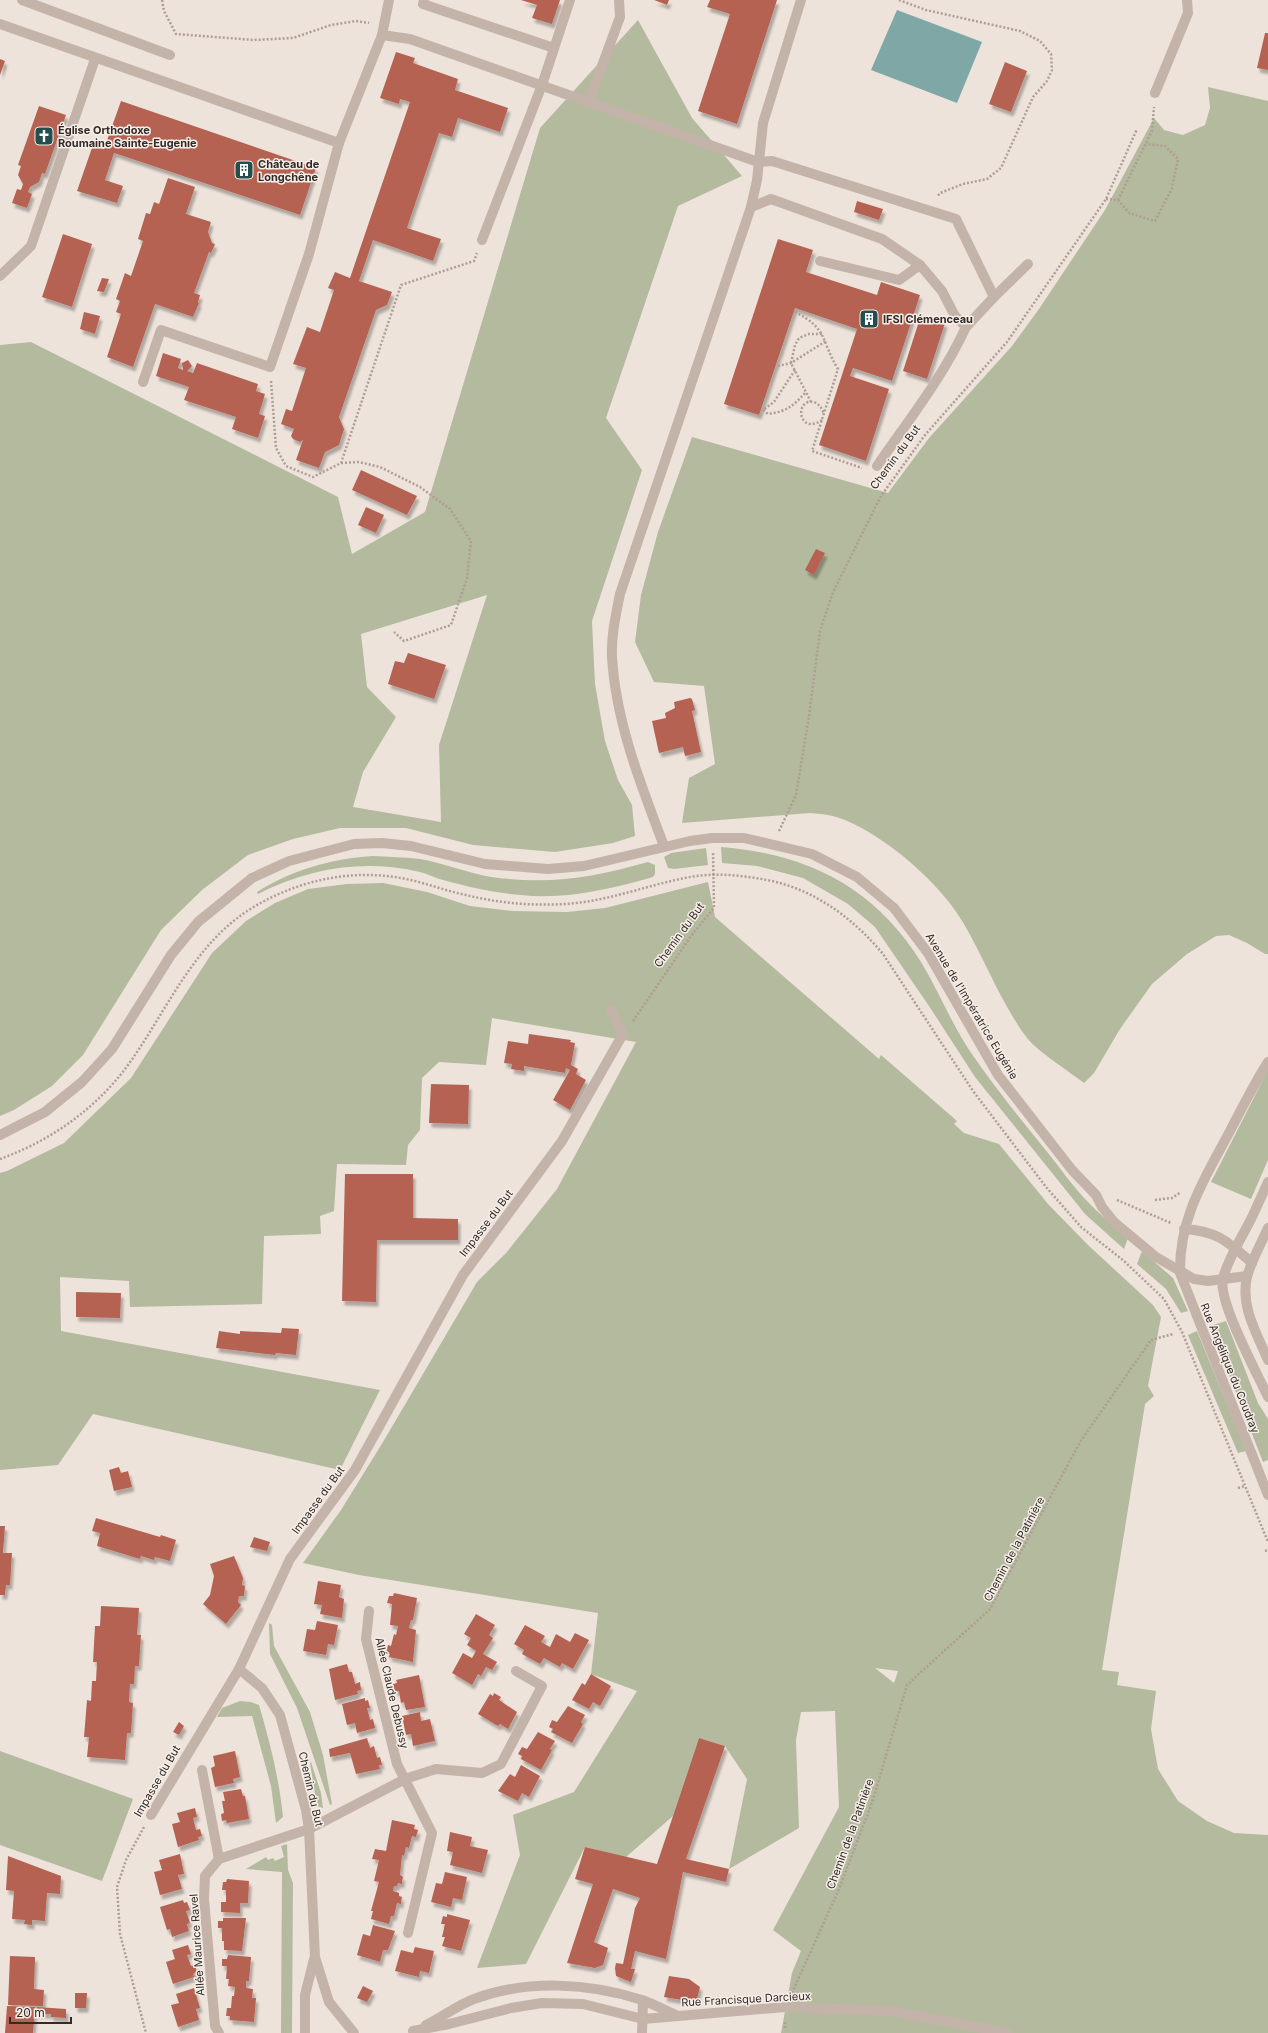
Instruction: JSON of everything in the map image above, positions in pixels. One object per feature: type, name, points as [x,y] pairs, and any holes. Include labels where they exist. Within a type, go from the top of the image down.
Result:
[{"type":"street","points":[[22,0],[170,55]]},
{"type":"street","points":[[143,382],[161,330],[270,366],[309,254],[339,143],[383,30],[389,0]]},
{"type":"street","points":[[424,0],[423,4],[554,48]]},
{"type":"street","points":[[482,240],[542,85],[570,0]]},
{"type":"street","points":[[589,101],[620,17],[619,0]]},
{"type":"street","points":[[664,846],[634,769],[619,704],[612,657],[614,623],[620,594],[751,207],[757,180],[763,123],[801,0]]},
{"type":"street","points":[[1155,93],[1188,13],[1187,0]]},
{"type":"street","points":[[0,24],[95,59],[339,143]]},
{"type":"street","points":[[383,30],[589,101],[758,162],[772,161],[956,219],[994,297]]},
{"type":"street","points":[[0,276],[31,246],[95,59]]},
{"type":"street","points":[[751,207],[771,199],[882,239],[920,265],[942,291],[955,316],[966,327]]},
{"type":"street","points":[[820,261],[899,280],[920,265]]},
{"type":"street","points":[[877,466],[937,380],[955,350],[966,327],[1028,264]]},
{"type":"street","name":"Avenue de l'Impératrice Eugénie","points":[[0,1135],[45,1112],[82,1082],[112,1049],[171,955],[198,922],[252,878],[290,861],[354,844],[382,843],[411,846],[485,864],[548,869],[584,866],[664,846],[712,838],[744,838],[812,854],[857,877],[894,908],[928,953],[998,1075],[1072,1170],[1096,1194],[1102,1208],[1114,1222],[1156,1257],[1180,1273]]},
{"type":"street","points":[[611,1010],[623,1034]]},
{"type":"street","name":"Impasse du But","points":[[151,1815],[239,1669],[290,1559],[355,1470],[463,1274],[562,1141],[623,1034]]},
{"type":"street","name":"Rue Angélique du Coudray","points":[[1268,1062],[1198,1191],[1184,1229],[1181,1242],[1180,1273],[1268,1495]]},
{"type":"street","points":[[1222,1280],[1235,1248],[1253,1215],[1268,1182]]},
{"type":"street","points":[[1268,1228],[1247,1276],[1245,1289],[1248,1311],[1268,1360]]},
{"type":"street","points":[[1184,1229],[1198,1230],[1214,1234],[1222,1238],[1252,1263]]},
{"type":"street","points":[[1180,1273],[1194,1279],[1222,1280],[1247,1276]]},
{"type":"street","name":"Rue Angélique du Coudray","points":[[1222,1280],[1224,1295],[1230,1314],[1268,1397]]},
{"type":"street","name":"Allée Claude Debussy","points":[[369,1611],[366,1639],[397,1764],[432,1833],[408,1933]]},
{"type":"street","name":"Chemin du But","points":[[239,1669],[262,1688],[280,1715],[306,1810],[309,1829],[315,1957],[329,2002],[354,2033]]},
{"type":"street","points":[[202,1770],[219,1859],[309,1829],[405,1779],[436,1769],[482,1773],[501,1764],[542,1686],[516,1671]]},
{"type":"street","name":"Allée Maurice Ravel","points":[[218,2033],[215,2026],[204,1899],[206,1876],[219,1859]]},
{"type":"street","name":"Chemin du But","points":[[305,2033],[306,1995],[315,1957]]},
{"type":"street","name":"Rue Francisque Darcieux","points":[[410,2032],[445,2016],[474,1999],[506,1990],[541,1986],[586,1987],[643,2001],[676,2015]]},
{"type":"street","points":[[642,2033],[643,2001]]},
{"type":"street","name":"Rue Francisque Darcieux","points":[[410,2032],[449,2024],[511,2008],[542,2003],[583,2004],[643,2019],[676,2015],[786,2007],[829,2007],[892,2011],[1007,2033]]},
{"type":"path","points":[[162,0],[164,11],[176,34],[254,40],[293,38],[330,25],[356,21],[383,30]]},
{"type":"path","points":[[900,0],[926,10],[1020,31],[1040,41],[1051,54],[1052,70],[1047,81],[1033,98],[1000,168],[987,179],[963,184],[940,193],[926,209]]},
{"type":"path","points":[[1118,200],[1152,131],[1155,93]]},
{"type":"path","name":"Chemin du But","points":[[772,844],[796,795],[809,716],[820,631],[833,592],[881,496],[925,435],[1007,342],[1106,199],[1137,129]]},
{"type":"path","points":[[1106,199],[1118,200],[1129,213],[1155,221],[1172,188],[1178,159],[1165,146],[1146,144]]},
{"type":"path","points":[[341,463],[401,285],[474,261]]},
{"type":"path","points":[[795,312],[810,320],[822,334],[826,341],[830,357],[838,369],[812,451],[864,469],[877,466]]},
{"type":"path","points":[[811,402],[792,363],[795,345],[799,338],[809,334],[822,334]]},
{"type":"path","points":[[778,366],[792,363],[826,341]]},
{"type":"path","points":[[270,366],[276,448],[286,466],[313,477],[341,463],[359,462],[380,467],[420,488],[450,510],[471,542],[467,578],[451,625],[404,640],[394,632]]},
{"type":"path","points":[[795,370],[774,402],[763,410],[768,414],[785,411],[806,392]]},
{"type":"path","points":[[822,420],[816,424],[808,424],[803,419],[801,414],[802,406],[811,402],[817,404],[824,414]]},
{"type":"path","name":"Chemin du But","points":[[623,1034],[641,1011],[691,936],[714,908],[712,838]]},
{"type":"path","points":[[0,1159],[44,1139],[70,1122],[93,1104],[126,1067],[190,968],[208,944],[230,923],[250,909],[274,895],[302,884],[350,875],[377,875],[405,878],[499,902],[534,905],[597,901],[680,879],[714,874],[770,880],[813,896],[851,920],[883,954],[973,1091],[1046,1187],[1081,1226],[1124,1261],[1164,1298],[1182,1332],[1268,1542]]},
{"type":"path","points":[[1155,1200],[1172,1198],[1184,1189]]},
{"type":"path","points":[[1096,1194],[1119,1201],[1184,1229]]},
{"type":"path","name":"Chemin de la Patinière","points":[[798,1978],[839,1889],[872,1803],[907,1685],[990,1609],[1080,1442],[1151,1340],[1174,1334]]},
{"type":"path","name":"Impasse du But","points":[[146,2033],[120,1934],[117,1887],[126,1860],[151,1815]]},
{"type":"green space","points":[[638,20],[692,118],[742,176],[678,206],[606,418],[642,470],[592,621],[595,684],[605,741],[618,780],[632,805],[635,836],[613,843],[555,852],[473,845],[406,828],[340,828],[293,839],[248,855],[202,890],[161,930],[83,1055],[52,1086],[14,1110],[0,1116],[0,345],[31,342],[338,497],[352,554],[425,512],[540,128]],"holes":[[[487,595],[439,745],[441,822],[353,807],[363,772],[396,717],[367,687],[361,634]]]},
{"type":"green space","points":[[1208,87],[1268,101],[1268,954],[1265,954],[1247,943],[1229,935],[1216,936],[1187,954],[1152,984],[1120,1029],[1094,1073],[1084,1083],[1046,1055],[1027,1038],[1001,997],[972,938],[954,909],[928,878],[895,850],[878,838],[841,818],[810,813],[682,823],[689,778],[715,764],[704,686],[654,682],[635,642],[641,595],[658,532],[692,437],[888,493],[929,438],[1012,346],[1039,309],[1105,210],[1154,118],[1164,130],[1183,135],[1205,125],[1210,108]]},
{"type":"green space","points":[[721,847],[753,851],[782,857],[810,867],[836,879],[860,894],[882,913],[902,936],[921,962],[966,1046],[1001,1093],[1072,1184],[1097,1211],[1128,1238],[1124,1249],[1085,1214],[975,1077],[875,927],[848,904],[803,878],[757,866],[722,863]]},
{"type":"green space","points":[[706,848],[708,865],[674,869],[668,868],[664,857],[671,853]]},
{"type":"green space","points":[[372,856],[420,859],[491,877],[513,879],[552,880],[589,876],[648,862],[655,865],[655,874],[653,877],[621,886],[571,895],[538,896],[501,893],[462,885],[420,872],[399,868],[358,866],[317,872],[277,885],[258,894],[257,892],[270,884],[312,867],[341,860]]},
{"type":"green space","points":[[708,882],[715,917],[879,1059],[881,1055],[957,1121],[954,1124],[964,1133],[999,1144],[1048,1204],[1088,1245],[1153,1305],[1161,1317],[1148,1386],[1154,1396],[1145,1404],[1102,1670],[1119,1672],[1117,1685],[1156,1691],[1151,1729],[1158,1769],[1178,1801],[1207,1821],[1234,1833],[1268,1835],[1268,2033],[781,2033],[792,1973],[801,1951],[773,1930],[839,1807],[835,1711],[801,1712],[796,1740],[799,1828],[729,1869],[747,1779],[725,1746],[699,1738],[673,1816],[626,1857],[585,1847],[526,1964],[477,1968],[520,1855],[513,1815],[574,1792],[637,1691],[591,1674],[598,1613],[359,1575],[303,1563],[341,1510],[383,1442],[477,1282],[506,1253],[557,1189],[636,1042],[492,1018],[486,1065],[439,1062],[422,1078],[420,1130],[408,1145],[406,1165],[337,1164],[334,1211],[320,1216],[321,1234],[264,1236],[262,1304],[130,1307],[129,1281],[60,1277],[61,1331],[380,1390],[340,1470],[93,1414],[58,1465],[0,1470],[0,1173],[64,1143],[131,1078],[212,953],[246,921],[275,903],[308,889],[347,884],[383,883],[427,892],[470,906],[512,911],[567,912],[605,908]],"holes":[[[875,1668],[898,1671],[894,1683]]]},
{"type":"green space","points":[[1268,1070],[1268,1160],[1251,1199],[1211,1182]]},
{"type":"green space","points":[[1142,1251],[1173,1278],[1188,1311],[1181,1313],[1166,1289],[1137,1264]]},
{"type":"green space","points":[[1226,1321],[1258,1403],[1268,1419],[1268,1460],[1263,1462],[1210,1326]]},
{"type":"green space","points":[[1197,1331],[1246,1451],[1238,1453],[1188,1335]]},
{"type":"green space","points":[[269,1623],[272,1625],[274,1646],[310,1712],[323,1755],[332,1804],[330,1805],[297,1708],[270,1654]]},
{"type":"green space","points":[[240,1701],[251,1702],[259,1705],[274,1760],[279,1788],[283,1817],[276,1823],[271,1786],[252,1716],[217,1717],[222,1708]]},
{"type":"green space","points":[[0,1751],[133,1799],[102,1881],[0,1845]]},
{"type":"green space","points":[[311,1762],[321,1793],[323,1808],[317,1806]]},
{"type":"green space","points":[[287,1844],[288,1870],[293,1883],[292,2033],[281,2033],[282,1872],[246,1869],[266,1857],[268,1860],[273,1858],[275,1861],[284,1857],[281,1846]]},
{"type":"water","points":[[897,10],[982,42],[957,103],[871,70]]},
{"type":"building","points":[[521,0],[560,0],[552,24],[532,18],[537,5]]},
{"type":"building","points":[[654,0],[669,0],[667,5]]},
{"type":"building","points":[[710,0],[777,0],[737,124],[698,111],[730,14],[707,7]]},
{"type":"building","points":[[1265,33],[1268,33],[1268,70],[1257,68]]},
{"type":"building","points":[[396,52],[415,58],[413,63],[458,79],[455,90],[508,108],[500,132],[458,118],[452,137],[439,133],[407,228],[441,239],[433,261],[373,240],[359,281],[392,292],[387,305],[376,310],[339,417],[344,429],[339,445],[325,452],[319,468],[296,460],[303,440],[300,442],[293,439],[291,436],[294,429],[281,424],[286,409],[292,411],[306,368],[293,364],[307,327],[320,332],[334,290],[328,288],[335,272],[350,278],[410,102],[400,99],[399,104],[380,98]]},
{"type":"building","points":[[0,59],[5,61],[0,75]]},
{"type":"building","points":[[1005,62],[1027,71],[1011,112],[989,104]]},
{"type":"building","points":[[121,101],[316,168],[300,215],[114,153],[105,180],[123,186],[117,203],[77,191],[93,145],[104,149]]},
{"type":"building","name":"Église Orthodoxe Roumaine Sainte-Eugenie","points":[[39,106],[66,115],[45,174],[42,173],[39,182],[30,187],[28,192],[32,194],[27,208],[12,203],[17,189],[21,190],[23,184],[18,175],[21,166],[18,165]]},
{"type":"building","points":[[168,178],[195,187],[186,214],[211,222],[208,232],[212,243],[215,244],[211,253],[209,252],[194,293],[200,295],[199,303],[193,317],[155,304],[133,367],[107,357],[121,314],[116,312],[120,301],[116,299],[125,273],[131,276],[143,241],[138,239],[146,213],[150,214],[154,202],[159,204]]},
{"type":"building","points":[[857,201],[883,209],[879,220],[854,212]]},
{"type":"building","points":[[63,234],[92,244],[72,307],[42,297]]},
{"type":"building","name":"IFSI Clémenceau","points":[[778,239],[813,250],[806,272],[877,295],[881,282],[920,295],[892,381],[853,368],[850,376],[889,389],[866,461],[819,445],[857,329],[795,308],[759,415],[724,404]]},
{"type":"building","points":[[102,278],[109,279],[104,292],[97,291]]},
{"type":"building","points":[[84,312],[100,316],[95,334],[80,329]]},
{"type":"building","points":[[921,315],[945,323],[927,379],[903,371]]},
{"type":"building","points":[[163,353],[181,359],[178,368],[183,370],[182,363],[188,360],[192,366],[187,371],[193,373],[197,363],[258,384],[256,391],[265,394],[259,414],[265,416],[258,438],[232,429],[236,417],[184,400],[189,387],[156,376]]},
{"type":"building","points":[[361,470],[417,496],[407,515],[352,490]]},
{"type":"building","points":[[366,507],[384,515],[376,533],[358,525]]},
{"type":"building","points":[[816,549],[825,553],[814,575],[805,570]]},
{"type":"building","points":[[408,653],[446,665],[434,699],[388,684],[395,661],[404,663]]},
{"type":"building","points":[[690,698],[692,699],[695,710],[692,711],[701,752],[685,756],[683,747],[659,753],[652,721],[666,718],[665,713],[675,708],[674,702]]},
{"type":"building","points":[[529,1034],[571,1040],[570,1042],[575,1043],[571,1065],[578,1069],[576,1074],[586,1080],[570,1110],[553,1100],[570,1070],[566,1068],[565,1073],[524,1066],[524,1071],[511,1069],[512,1064],[504,1063],[508,1041],[528,1044]]},
{"type":"building","points":[[431,1084],[469,1085],[468,1124],[429,1123]]},
{"type":"building","points":[[345,1174],[413,1174],[413,1218],[458,1219],[458,1240],[377,1240],[376,1302],[342,1301]]},
{"type":"building","points":[[76,1292],[121,1293],[120,1318],[76,1317]]},
{"type":"building","points":[[282,1328],[299,1329],[296,1355],[276,1353],[275,1355],[216,1348],[219,1331],[240,1334],[240,1331],[281,1333]]},
{"type":"building","points":[[119,1467],[121,1473],[128,1471],[132,1487],[114,1491],[109,1470]]},
{"type":"building","points":[[96,1518],[160,1537],[161,1535],[176,1540],[170,1561],[155,1557],[154,1560],[141,1556],[140,1559],[97,1546],[100,1533],[92,1531]]},
{"type":"building","points":[[0,1526],[5,1526],[3,1553],[12,1553],[10,1585],[6,1585],[5,1595],[0,1595]]},
{"type":"building","points":[[254,1537],[270,1542],[267,1551],[250,1547]]},
{"type":"building","points":[[234,1556],[243,1578],[242,1585],[245,1586],[244,1596],[239,1596],[238,1602],[241,1605],[226,1624],[203,1604],[210,1595],[214,1576],[210,1564]]},
{"type":"building","points":[[318,1581],[341,1585],[339,1597],[344,1599],[342,1618],[320,1614],[322,1605],[314,1604]]},
{"type":"building","points":[[394,1593],[417,1598],[413,1620],[411,1620],[409,1628],[416,1630],[413,1662],[389,1657],[390,1654],[386,1653],[388,1645],[391,1646],[394,1634],[396,1635],[398,1626],[390,1625],[392,1604],[387,1603],[389,1596],[393,1596]]},
{"type":"building","points":[[101,1606],[139,1608],[137,1635],[141,1635],[139,1666],[135,1666],[134,1684],[130,1684],[129,1702],[133,1703],[131,1733],[127,1733],[125,1760],[87,1757],[89,1737],[84,1737],[87,1700],[91,1701],[92,1681],[96,1681],[97,1662],[93,1662],[95,1626],[100,1626]]},
{"type":"building","points":[[476,1614],[495,1625],[489,1635],[493,1638],[483,1654],[497,1662],[492,1670],[486,1667],[481,1676],[478,1674],[472,1685],[452,1673],[463,1653],[472,1658],[476,1651],[467,1645],[471,1638],[464,1634]]},
{"type":"building","points":[[317,1621],[338,1625],[334,1645],[328,1644],[326,1655],[303,1651],[307,1629],[315,1630]]},
{"type":"building","points":[[525,1625],[545,1636],[541,1642],[550,1647],[556,1634],[570,1642],[575,1633],[589,1640],[573,1669],[562,1663],[560,1667],[544,1658],[540,1664],[522,1654],[524,1650],[514,1644]]},
{"type":"building","points":[[347,1664],[349,1672],[352,1672],[355,1684],[360,1682],[361,1690],[357,1691],[358,1694],[335,1700],[329,1669]]},
{"type":"building","points":[[591,1674],[611,1686],[600,1706],[593,1702],[589,1709],[572,1700],[582,1683],[585,1685]]},
{"type":"building","points":[[419,1675],[425,1707],[406,1710],[404,1702],[401,1703],[399,1691],[395,1692],[393,1684],[397,1683],[396,1680]]},
{"type":"building","points":[[494,1693],[501,1697],[499,1700],[517,1712],[508,1729],[500,1724],[498,1726],[478,1714],[490,1694],[493,1696]]},
{"type":"building","points":[[365,1698],[365,1701],[368,1700],[370,1708],[367,1708],[370,1720],[373,1719],[375,1728],[357,1733],[355,1723],[347,1725],[342,1704]]},
{"type":"building","points":[[568,1706],[585,1715],[581,1722],[583,1724],[572,1743],[551,1732],[553,1729],[549,1727],[552,1720],[557,1722]]},
{"type":"building","points":[[420,1712],[421,1721],[430,1719],[435,1741],[413,1746],[411,1734],[406,1735],[402,1716]]},
{"type":"building","points":[[179,1722],[184,1726],[179,1735],[173,1732]]},
{"type":"building","points":[[538,1732],[555,1741],[550,1749],[552,1750],[541,1770],[521,1759],[522,1756],[518,1754],[522,1747],[527,1749]]},
{"type":"building","points":[[367,1738],[370,1748],[374,1746],[377,1758],[380,1757],[382,1765],[379,1765],[380,1769],[356,1774],[350,1753],[330,1757],[329,1749]]},
{"type":"building","points":[[699,1738],[725,1746],[686,1859],[729,1869],[726,1882],[683,1872],[666,1959],[635,1951],[631,1969],[635,1969],[631,1982],[616,1976],[615,1968],[616,1963],[623,1964],[635,1908],[640,1898],[613,1889],[594,1942],[608,1948],[603,1965],[595,1968],[567,1963],[593,1884],[575,1879],[585,1847],[657,1864]]},
{"type":"building","points":[[235,1751],[240,1777],[233,1779],[234,1783],[215,1787],[211,1768],[215,1766],[213,1756]]},
{"type":"building","points":[[521,1765],[540,1776],[529,1797],[522,1793],[518,1801],[498,1791],[510,1774],[515,1777]]},
{"type":"building","points":[[241,1789],[243,1796],[245,1796],[249,1819],[227,1823],[226,1820],[222,1821],[221,1814],[224,1813],[222,1801],[225,1801],[223,1792]]},
{"type":"building","points":[[195,1808],[197,1817],[193,1818],[196,1830],[200,1829],[202,1836],[198,1837],[199,1840],[178,1847],[172,1824],[180,1822],[177,1813]]},
{"type":"building","points":[[392,1820],[415,1825],[414,1829],[418,1830],[416,1837],[412,1836],[409,1848],[406,1847],[404,1856],[402,1855],[400,1875],[403,1877],[402,1884],[398,1883],[397,1886],[394,1886],[393,1891],[399,1893],[399,1896],[402,1897],[401,1904],[397,1903],[394,1916],[391,1916],[389,1924],[371,1919],[373,1911],[371,1911],[379,1882],[374,1881],[379,1860],[372,1859],[375,1849],[386,1851]]},
{"type":"building","points":[[450,1832],[472,1837],[470,1846],[488,1850],[482,1873],[450,1865],[453,1852],[447,1851]]},
{"type":"building","points":[[180,1854],[184,1874],[178,1875],[182,1889],[160,1895],[154,1872],[162,1870],[159,1860]]},
{"type":"building","points":[[8,1856],[61,1876],[60,1894],[47,1893],[45,1921],[32,1920],[32,1925],[24,1924],[25,1920],[12,1919],[14,1891],[6,1890]]},
{"type":"building","points":[[445,1872],[467,1877],[462,1900],[453,1898],[451,1907],[431,1902],[436,1883],[442,1884]]},
{"type":"building","points":[[227,1879],[249,1881],[248,1903],[240,1903],[240,1913],[221,1912],[221,1902],[226,1902],[226,1890],[222,1890],[223,1882],[226,1882]]},
{"type":"building","points":[[183,1900],[184,1903],[187,1902],[190,1910],[186,1911],[190,1923],[187,1924],[189,1931],[172,1937],[170,1929],[167,1930],[160,1907]]},
{"type":"building","points":[[447,1914],[470,1920],[461,1951],[442,1946],[445,1937],[442,1937],[445,1924],[441,1924],[443,1916],[447,1917]]},
{"type":"building","points":[[223,1918],[246,1918],[242,1951],[224,1950],[222,1928],[218,1928],[218,1921],[223,1921]]},
{"type":"building","points":[[373,1925],[395,1931],[388,1950],[383,1950],[380,1962],[357,1955],[363,1934],[370,1936]]},
{"type":"building","points":[[188,1945],[191,1954],[187,1955],[191,1966],[195,1965],[197,1972],[193,1974],[194,1977],[173,1984],[166,1962],[175,1959],[172,1950]]},
{"type":"building","points":[[415,1947],[434,1951],[429,1973],[420,1971],[419,1977],[395,1971],[401,1950],[413,1953]]},
{"type":"building","points":[[228,1955],[251,1957],[249,1981],[246,1981],[246,1988],[253,1989],[252,1998],[256,1998],[254,2022],[230,2020],[230,2016],[226,2016],[227,2008],[231,2008],[232,1996],[234,1996],[235,1987],[228,1986],[229,1979],[226,1979],[227,1966],[222,1966],[222,1959],[227,1959]]},
{"type":"building","points":[[10,1956],[35,1957],[34,1989],[44,1990],[43,2006],[8,2005]]},
{"type":"building","points":[[669,1976],[689,1979],[700,1987],[697,1999],[688,2001],[664,1997]]},
{"type":"building","points":[[363,1986],[373,1991],[367,2002],[357,1998]]},
{"type":"building","points":[[194,1988],[200,2008],[196,2009],[199,2020],[178,2027],[171,2005],[179,2003],[176,1994]]},
{"type":"building","points":[[75,1993],[87,1993],[86,2008],[75,2008]]},
{"type":"building","points":[[7,2006],[35,2007],[33,2033],[5,2033]]},
{"type":"building","points":[[37,2007],[66,2009],[66,2018],[51,2017],[51,2014],[36,2014]]},
{"type":"place","name":"Église Orthodoxe Roumaine Sainte-Eugenie","points":[[44,136]]},
{"type":"place","name":"Château de Longchêne","points":[[244,170]]},
{"type":"place","name":"IFSI Clémenceau","points":[[869,319]]}]
